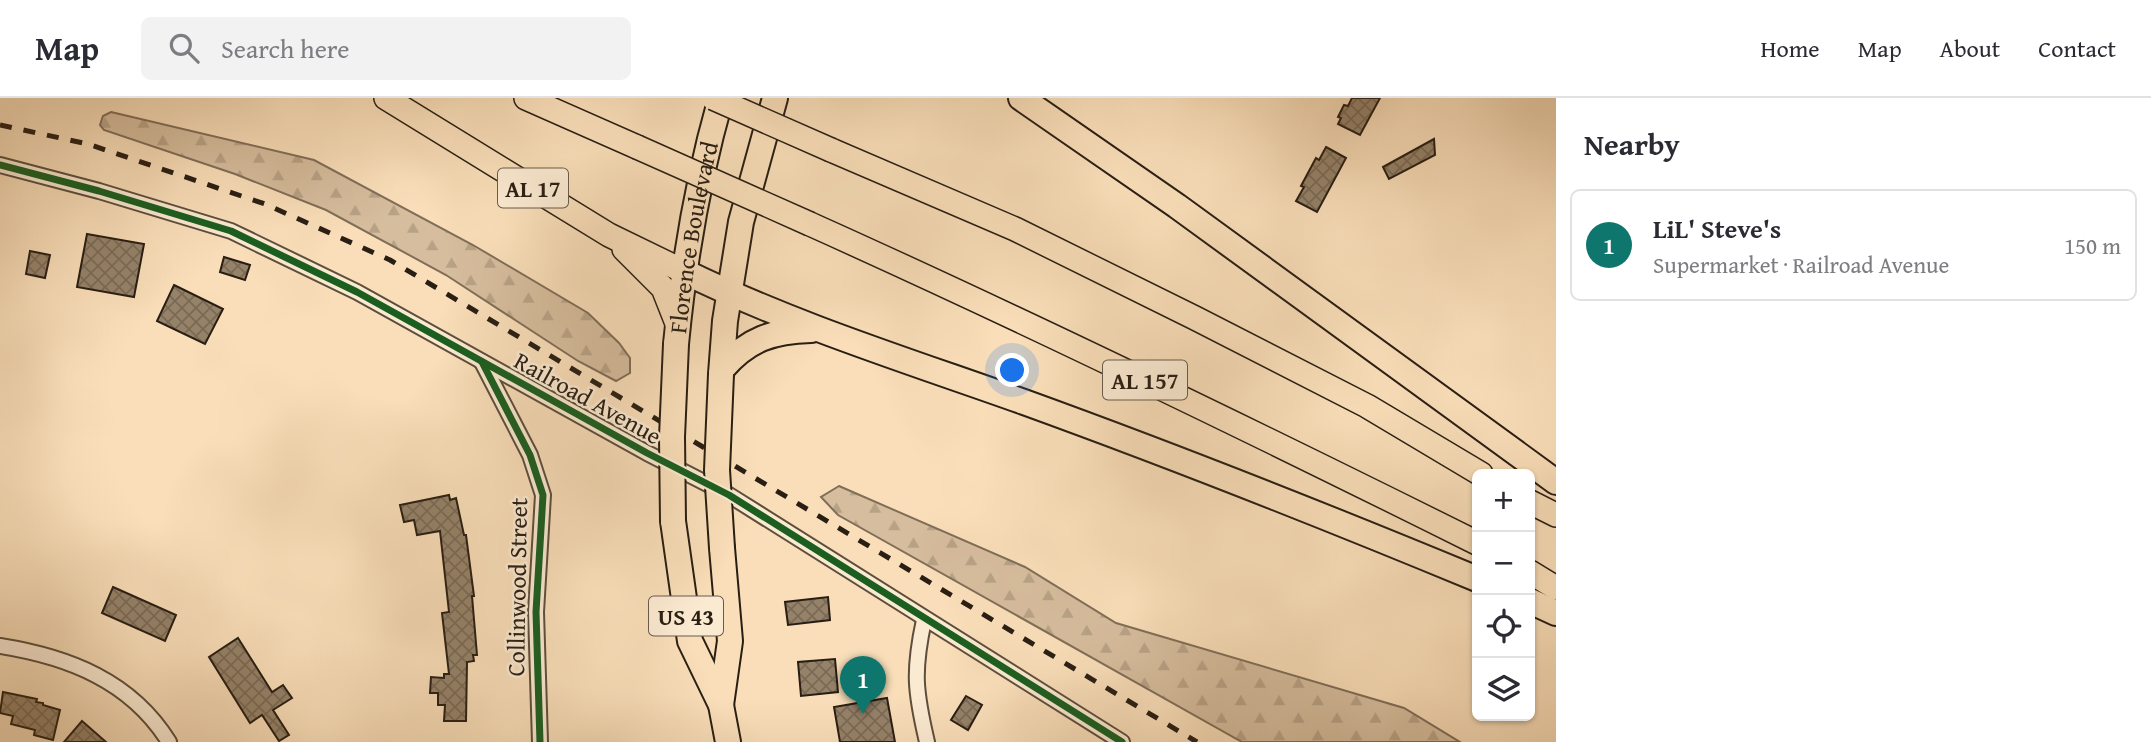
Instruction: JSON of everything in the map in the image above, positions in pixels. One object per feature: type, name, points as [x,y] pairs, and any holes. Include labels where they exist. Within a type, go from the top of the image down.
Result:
[{"type":"highway","name":"Florence Boulevard","points":[[721,98],[709,139],[683,271],[672,437],[673,521],[690,641],[721,705],[728,742]]},
{"type":"highway","name":"Florence Boulevard","points":[[721,705],[730,641],[717,470],[722,371],[729,294],[741,222],[775,98]]},
{"type":"highway","points":[[1021,98],[1189,214],[1556,482]]},
{"type":"highway","points":[[683,271],[729,294],[817,330],[1025,403],[1233,481],[1472,577]]},
{"type":"highway","points":[[722,371],[735,354],[758,340],[782,331],[817,330]]},
{"type":"highway","points":[[1535,603],[1556,613]]},
{"type":"main road","name":"AL 17","points":[[386,98],[609,235],[663,288],[677,335]]},
{"type":"main road","name":"AL 157","points":[[526,98],[942,283],[1472,541]]},
{"type":"main road","points":[[713,98],[1015,229],[1367,406],[1473,469]]},
{"type":"main road","points":[[609,235],[683,271]]},
{"type":"main road","points":[[1535,504],[1556,515]]},
{"type":"main road","points":[[1535,575],[1556,588]]},
{"type":"street","name":"Railroad Avenue","points":[[0,165],[99,191],[231,231],[357,292],[729,495],[1122,742]]},
{"type":"street","name":"Collinwood Street","points":[[482,362],[530,455],[543,495],[536,612],[540,742]]},
{"type":"street","points":[[924,620],[917,652],[915,683],[927,742]]},
{"type":"street","points":[[0,646],[61,659],[118,688],[140,704],[157,722],[169,742]]},
{"type":"green space","points":[[111,112],[314,160],[473,245],[588,313],[619,343],[630,358],[630,373],[616,381],[578,361],[446,275],[326,210],[235,174],[104,130],[100,125],[103,116]]},
{"type":"green space","points":[[839,486],[1025,567],[1116,623],[1404,708],[1460,742],[1242,742],[838,515],[821,497]]},
{"type":"building","points":[[1352,98],[1380,98],[1360,135],[1338,124],[1341,118],[1338,117],[1344,105],[1348,106]]},
{"type":"building","points":[[1434,139],[1435,155],[1389,179],[1383,167]]},
{"type":"building","points":[[1326,147],[1346,158],[1317,212],[1296,201],[1316,158],[1319,160]]},
{"type":"building","points":[[87,234],[144,244],[134,297],[77,287]]},
{"type":"building","points":[[30,251],[50,255],[45,278],[26,274]]},
{"type":"building","points":[[224,257],[250,265],[245,280],[220,272]]},
{"type":"building","points":[[174,285],[223,309],[205,344],[157,321]]},
{"type":"building","points":[[449,495],[450,500],[456,498],[466,535],[474,596],[477,655],[473,655],[474,661],[467,662],[466,721],[444,721],[445,705],[438,705],[438,693],[430,693],[431,677],[444,678],[444,674],[449,674],[442,613],[449,612],[440,531],[417,535],[414,520],[404,522],[400,505]]},
{"type":"building","points":[[113,587],[176,615],[165,641],[102,613]]},
{"type":"building","points":[[828,597],[830,620],[788,625],[785,602]]},
{"type":"building","points":[[238,638],[272,692],[283,685],[292,698],[273,710],[289,735],[279,741],[262,715],[250,723],[209,657]]},
{"type":"building","points":[[835,659],[838,692],[801,696],[798,662]]},
{"type":"building","points":[[3,692],[37,699],[36,702],[60,710],[53,740],[34,735],[35,730],[11,724],[13,716],[0,713]]},
{"type":"building","points":[[966,696],[982,705],[968,730],[951,720]]},
{"type":"building","points":[[887,698],[895,742],[840,742],[834,707]]},
{"type":"building","points":[[82,721],[106,742],[64,742]]},
{"type":"railway","points":[[0,125],[88,144],[265,204],[390,260],[1197,742]]},
{"type":"cycle path","points":[[0,165],[99,191],[231,231],[357,292],[647,453],[729,495],[1122,742]]},
{"type":"cycle path","points":[[482,362],[530,455],[543,495],[536,612],[540,742]]},
{"type":"place","name":"LiL' Steve's","points":[[863,714]]}]
